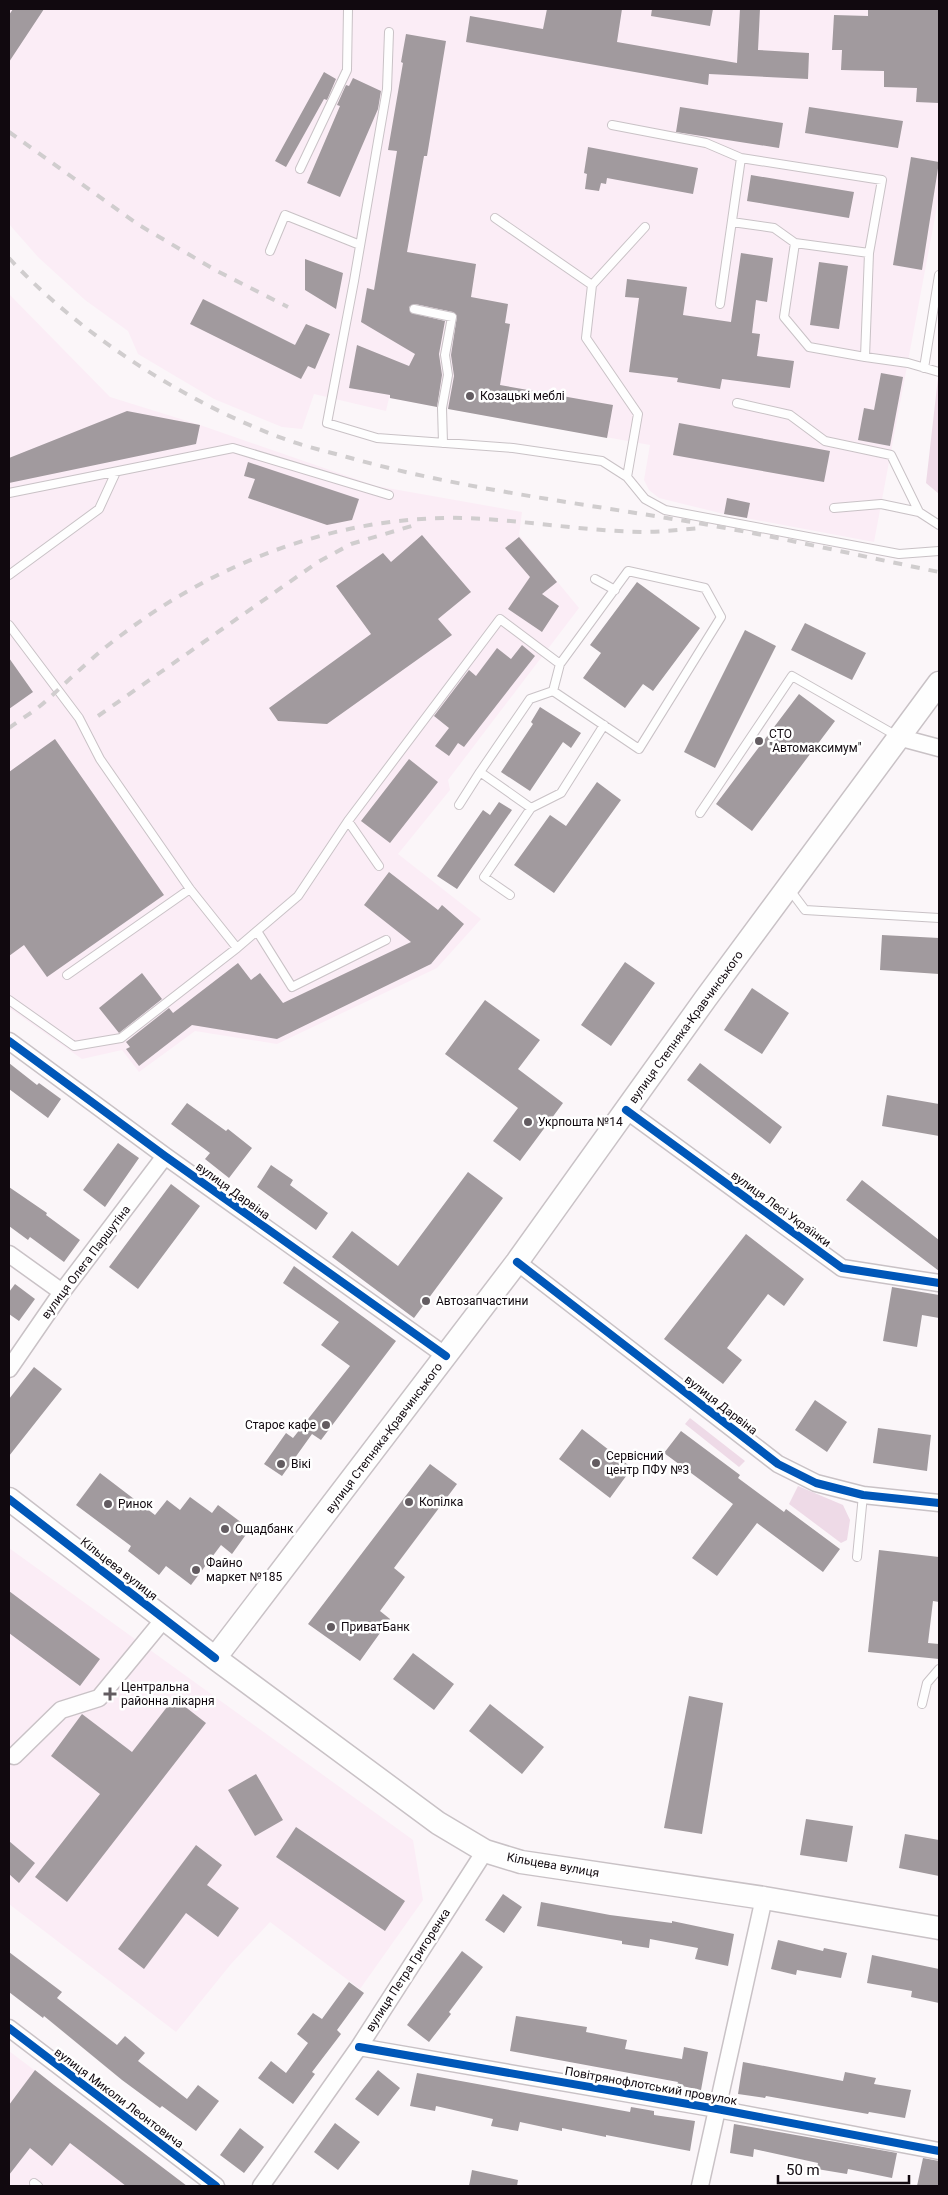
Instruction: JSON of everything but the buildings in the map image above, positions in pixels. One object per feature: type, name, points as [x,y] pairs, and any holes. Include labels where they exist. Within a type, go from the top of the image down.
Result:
[{"type":"main road","name":"вулиця Степняка-Кравчинського","points":[[215,1658],[517,1262],[706,998],[939,683]]},
{"type":"main road","name":"Кільцева вулиця","points":[[9,1499],[215,1658],[438,1823],[485,1851],[521,1862],[764,1898],[939,1928]]},
{"type":"street","points":[[898,737],[939,748]]},
{"type":"street","name":"вулиця Дарвіна","points":[[9,1041],[165,1156],[446,1356]]},
{"type":"street","name":"вулиця Лесі Українки","points":[[626,1110],[842,1268],[939,1284]]},
{"type":"street","name":"вулиця Олега Паршутіна","points":[[9,1369],[62,1292],[165,1156]]},
{"type":"street","points":[[9,1254],[62,1292]]},
{"type":"street","name":"вулиця Дарвіна","points":[[517,1262],[778,1464],[816,1482],[863,1494],[939,1504]]},
{"type":"street","points":[[14,1756],[61,1710],[99,1698],[164,1619]]},
{"type":"street","name":"вулиця Петра Григоренка","points":[[260,2186],[359,2047],[485,1851]]},
{"type":"street","points":[[700,2186],[764,1898]]},
{"type":"street","name":"вулиця Миколи Леонтовича","points":[[9,2028],[216,2186]]},
{"type":"street","name":"Повітрянофлотський провулок","points":[[359,2047],[717,2109],[939,2150]]},
{"type":"lane","points":[[300,169],[347,70],[348,9]]},
{"type":"lane","points":[[389,32],[387,89],[327,423],[377,438],[514,448],[602,461],[627,477],[645,499],[665,510],[899,554],[939,550]]},
{"type":"lane","points":[[612,125],[706,143],[741,158],[882,180],[869,253],[865,356]]},
{"type":"lane","points":[[720,304],[741,158]]},
{"type":"lane","points":[[270,251],[285,214],[360,245]]},
{"type":"lane","points":[[495,218],[592,285]]},
{"type":"lane","points":[[732,222],[774,228],[794,243],[869,253]]},
{"type":"lane","points":[[627,477],[638,414],[586,338],[592,285],[645,227]]},
{"type":"lane","points":[[794,243],[784,317],[809,347],[865,356],[939,372]]},
{"type":"lane","points":[[924,368],[939,275]]},
{"type":"lane","points":[[414,309],[452,317],[445,355],[448,375],[442,408],[443,443]]},
{"type":"lane","points":[[737,403],[790,415],[825,441],[891,455],[918,512]]},
{"type":"lane","points":[[9,493],[233,448],[389,495]]},
{"type":"lane","points":[[9,575],[98,509],[116,472]]},
{"type":"lane","points":[[834,508],[881,504],[918,512],[939,525]]},
{"type":"lane","points":[[628,571],[705,588],[721,617],[640,749],[553,691],[560,664],[628,571]]},
{"type":"lane","points":[[596,579],[615,590]]},
{"type":"lane","points":[[9,1000],[74,1046],[121,1038],[237,948],[298,896],[348,821],[500,619],[560,664]]},
{"type":"lane","points":[[9,625],[78,718],[100,760],[190,889],[237,948]]},
{"type":"lane","points":[[700,813],[792,676],[898,737]]},
{"type":"lane","points":[[458,805],[530,699],[553,691]]},
{"type":"lane","points":[[510,895],[484,877],[531,808],[561,792],[604,725]]},
{"type":"lane","points":[[480,772],[531,808]]},
{"type":"lane","points":[[348,821],[379,866]]},
{"type":"lane","points":[[789,888],[805,910],[939,918]]},
{"type":"lane","points":[[67,975],[190,889]]},
{"type":"lane","points":[[257,931],[292,986],[386,940]]},
{"type":"lane","points":[[856,1557],[863,1494]]},
{"type":"lane","points":[[922,1704],[927,1683],[939,1669]]},
{"type":"shaded area","points":[[9,9],[939,9],[939,196],[874,542],[724,514],[659,498],[649,490],[644,480],[650,445],[389,398],[386,411],[314,394],[302,429],[282,427],[214,399],[138,354],[128,331],[85,300],[38,257],[9,224]]},
{"type":"shaded area","points":[[9,294],[110,397],[200,425],[376,486],[522,512],[519,535],[579,608],[448,780],[450,790],[398,854],[481,919],[437,968],[277,1044],[195,1031],[139,1072],[122,1050],[82,1059],[9,1008]]},
{"type":"shaded area","points":[[939,369],[939,494],[926,483]]},
{"type":"shaded area","points":[[690,1418],[745,1461],[739,1467],[685,1424]]},
{"type":"shaded area","points":[[798,1486],[843,1505],[850,1520],[847,1540],[841,1543],[789,1504]]},
{"type":"shaded area","name":"Центральна районна лікарня","points":[[9,1548],[413,1840],[423,1900],[360,1989],[270,1922],[231,1964],[176,2032],[9,1904]]},
{"type":"shaded area","points":[[9,2051],[54,2085],[187,2186],[9,2186]]},
{"type":"railway","points":[[9,132],[139,225],[217,271],[288,307]]},
{"type":"railway","points":[[9,258],[70,315],[104,342],[140,366],[216,410],[293,442],[427,477],[740,531],[939,572]]},
{"type":"railway","points":[[9,728],[42,705],[110,644],[158,609],[239,565],[282,548],[327,534],[372,525],[418,519],[465,518],[621,531],[651,532],[703,528]]},
{"type":"railway","points":[[98,716],[318,562],[351,544],[415,525]]},
{"type":"cycle path","points":[[9,1041],[165,1156],[446,1356]]},
{"type":"cycle path","points":[[626,1110],[842,1268],[939,1283]]},
{"type":"cycle path","points":[[517,1262],[778,1464],[816,1483],[863,1495],[939,1503]]},
{"type":"cycle path","points":[[9,1499],[215,1658]]},
{"type":"cycle path","points":[[9,2028],[216,2186]]},
{"type":"cycle path","points":[[359,2047],[717,2109],[939,2151]]},
{"type":"place","name":"Козацькі меблі","points":[[470,396]]},
{"type":"place","name":"СТО \"Автомаксимум\"","points":[[759,741]]},
{"type":"place","name":"Укрпошта №14","points":[[528,1122]]},
{"type":"place","name":"Автозапчастини","points":[[426,1301]]},
{"type":"place","name":"Староє кафе","points":[[326,1425]]},
{"type":"place","name":"Сервісний центр ПФУ №3","points":[[596,1463]]},
{"type":"place","name":"Вікі","points":[[281,1464]]},
{"type":"place","name":"Копілка","points":[[409,1502]]},
{"type":"place","name":"Ринок","points":[[108,1504]]},
{"type":"place","name":"Ощадбанк","points":[[225,1529]]},
{"type":"place","name":"Файно маркет №185","points":[[196,1570]]},
{"type":"place","name":"ПриватБанк","points":[[331,1627]]},
{"type":"place","name":"Центральна районна лікарня","points":[[110,1694]]}]
